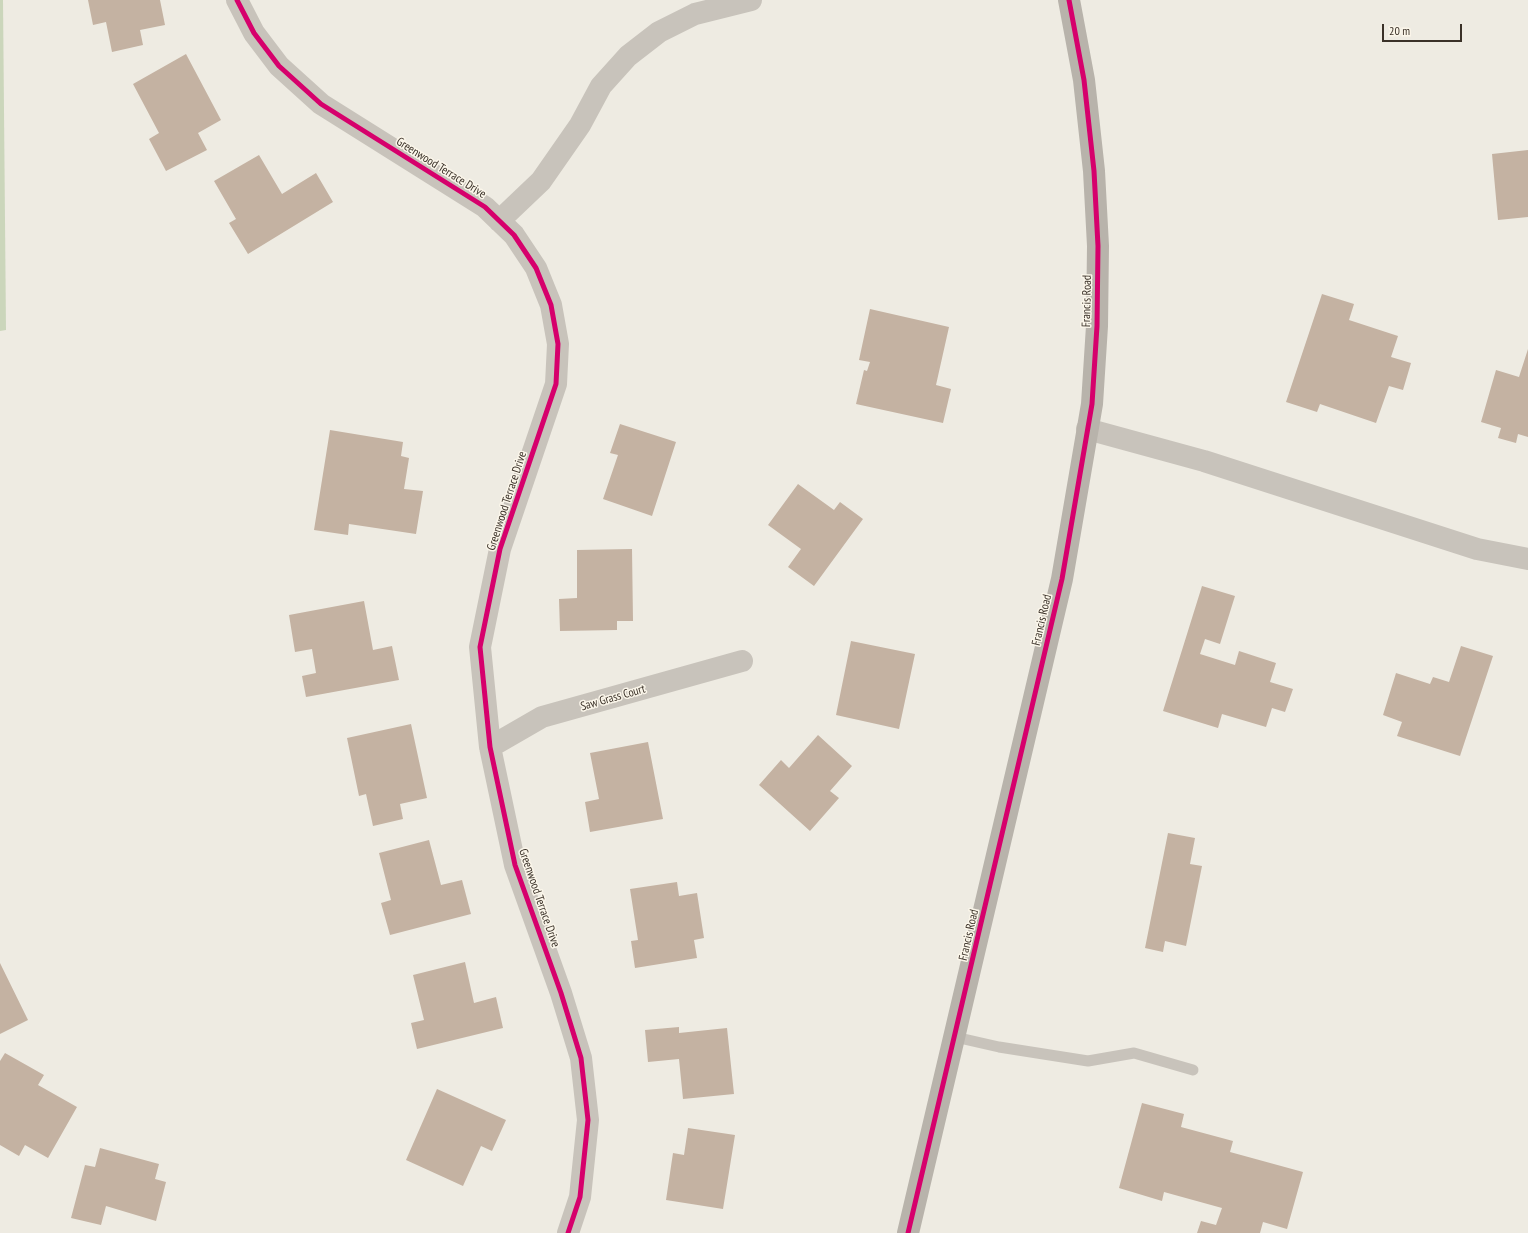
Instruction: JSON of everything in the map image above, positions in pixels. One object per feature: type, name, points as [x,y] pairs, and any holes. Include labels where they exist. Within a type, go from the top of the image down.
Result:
[{"type":"street","name":"Greenwood Terrace Drive","points":[[237,0],[254,33],[278,66],[321,104],[485,207],[514,235],[536,268],[551,305],[558,344],[556,384],[500,549],[480,647],[490,747],[515,865],[561,993],[581,1058],[588,1120],[580,1197],[568,1233]]},
{"type":"street","points":[[499,221],[541,181],[580,125],[601,86],[628,56],[659,32],[695,14],[751,0]]},
{"type":"street","name":"Francis Road","points":[[908,1233],[1062,579],[1092,404],[1097,326],[1098,246],[1093,152],[1084,80],[1069,0]]},
{"type":"street","points":[[1087,429],[1204,461],[1477,549],[1528,559]]},
{"type":"street","name":"Saw Grass Court","points":[[490,747],[542,717],[742,661]]},
{"type":"lane","points":[[955,1037],[999,1047],[1088,1062],[1134,1053],[1193,1070]]},
{"type":"green space","points":[[0,0],[3,0],[6,330],[0,331]]},
{"type":"building","points":[[88,0],[160,0],[165,25],[140,30],[143,45],[112,52],[106,22],[93,25]]},
{"type":"building","points":[[186,54],[221,120],[198,133],[207,150],[166,171],[149,139],[159,133],[133,84]]},
{"type":"building","points":[[1528,150],[1528,217],[1498,220],[1492,154]]},
{"type":"building","points":[[259,155],[282,194],[316,173],[333,202],[248,254],[229,223],[236,219],[214,181]]},
{"type":"building","points":[[1322,294],[1354,304],[1349,320],[1398,336],[1391,357],[1411,363],[1403,390],[1389,386],[1376,423],[1320,404],[1317,412],[1286,402]]},
{"type":"building","points":[[870,309],[949,327],[936,385],[951,389],[943,423],[856,404],[864,370],[867,371],[870,362],[859,360]]},
{"type":"building","points":[[1528,349],[1528,437],[1518,434],[1516,443],[1498,438],[1501,428],[1481,422],[1496,370],[1519,377]]},
{"type":"building","points":[[620,424],[676,442],[652,516],[603,499],[618,455],[610,453]]},
{"type":"building","points":[[330,430],[403,442],[401,456],[409,458],[404,489],[423,491],[416,534],[349,524],[348,535],[314,530]]},
{"type":"building","points":[[798,484],[834,510],[840,502],[863,519],[814,586],[788,567],[801,549],[768,525]]},
{"type":"building","points":[[632,549],[633,621],[617,621],[617,630],[560,631],[559,599],[577,598],[577,550]]},
{"type":"building","points":[[1202,586],[1235,596],[1220,644],[1205,639],[1200,654],[1235,665],[1239,651],[1276,663],[1270,682],[1293,689],[1285,712],[1272,708],[1266,727],[1222,714],[1218,728],[1163,711]]},
{"type":"building","points":[[364,601],[373,650],[392,646],[399,680],[306,697],[302,676],[316,673],[312,649],[295,652],[289,615]]},
{"type":"building","points":[[851,641],[915,654],[899,729],[836,715]]},
{"type":"building","points":[[1461,646],[1493,656],[1460,756],[1397,736],[1402,722],[1383,715],[1396,673],[1430,684],[1433,677],[1449,682]]},
{"type":"building","points":[[411,724],[427,798],[400,804],[403,819],[373,826],[366,794],[359,796],[347,738]]},
{"type":"building","points":[[818,735],[852,766],[830,791],[839,798],[810,831],[759,785],[781,760],[789,768]]},
{"type":"building","points":[[648,742],[663,819],[590,832],[585,802],[599,799],[590,753]]},
{"type":"building","points":[[1168,833],[1195,838],[1190,864],[1202,866],[1186,946],[1165,941],[1163,952],[1145,948]]},
{"type":"building","points":[[429,840],[441,885],[462,880],[471,914],[390,935],[381,903],[391,900],[379,853]]},
{"type":"building","points":[[677,882],[679,896],[697,893],[704,938],[694,940],[697,958],[635,968],[631,941],[638,940],[630,889]]},
{"type":"building","points":[[465,962],[474,1003],[496,997],[503,1028],[417,1049],[411,1023],[424,1020],[413,975]]},
{"type":"building","points":[[0,963],[28,1020],[0,1034]]},
{"type":"building","points":[[679,1027],[679,1033],[727,1028],[734,1094],[683,1099],[679,1059],[648,1062],[645,1030]]},
{"type":"building","points":[[5,1053],[44,1075],[38,1085],[77,1107],[48,1158],[25,1145],[19,1156],[0,1145],[0,1061]]},
{"type":"building","points":[[437,1089],[506,1120],[492,1151],[481,1146],[463,1186],[406,1160]]},
{"type":"building","points":[[1142,1103],[1184,1114],[1181,1127],[1233,1141],[1230,1152],[1303,1172],[1287,1229],[1263,1222],[1260,1233],[1197,1233],[1201,1221],[1216,1225],[1222,1208],[1164,1192],[1162,1201],[1119,1188]]},
{"type":"building","points":[[688,1128],[735,1135],[723,1209],[666,1200],[673,1153],[684,1155]]},
{"type":"building","points":[[100,1148],[159,1164],[155,1179],[166,1182],[156,1221],[106,1206],[101,1225],[71,1218],[85,1165],[95,1167]]},
{"type":"cycle path","points":[[237,0],[254,33],[279,66],[321,104],[485,207],[514,235],[536,268],[551,305],[558,344],[556,384],[500,549],[480,647],[490,747],[515,865],[561,993],[581,1058],[588,1120],[580,1197],[568,1233]]},
{"type":"cycle path","points":[[908,1233],[1062,579],[1092,404],[1097,326],[1098,246],[1094,171],[1084,80],[1069,0]]}]
